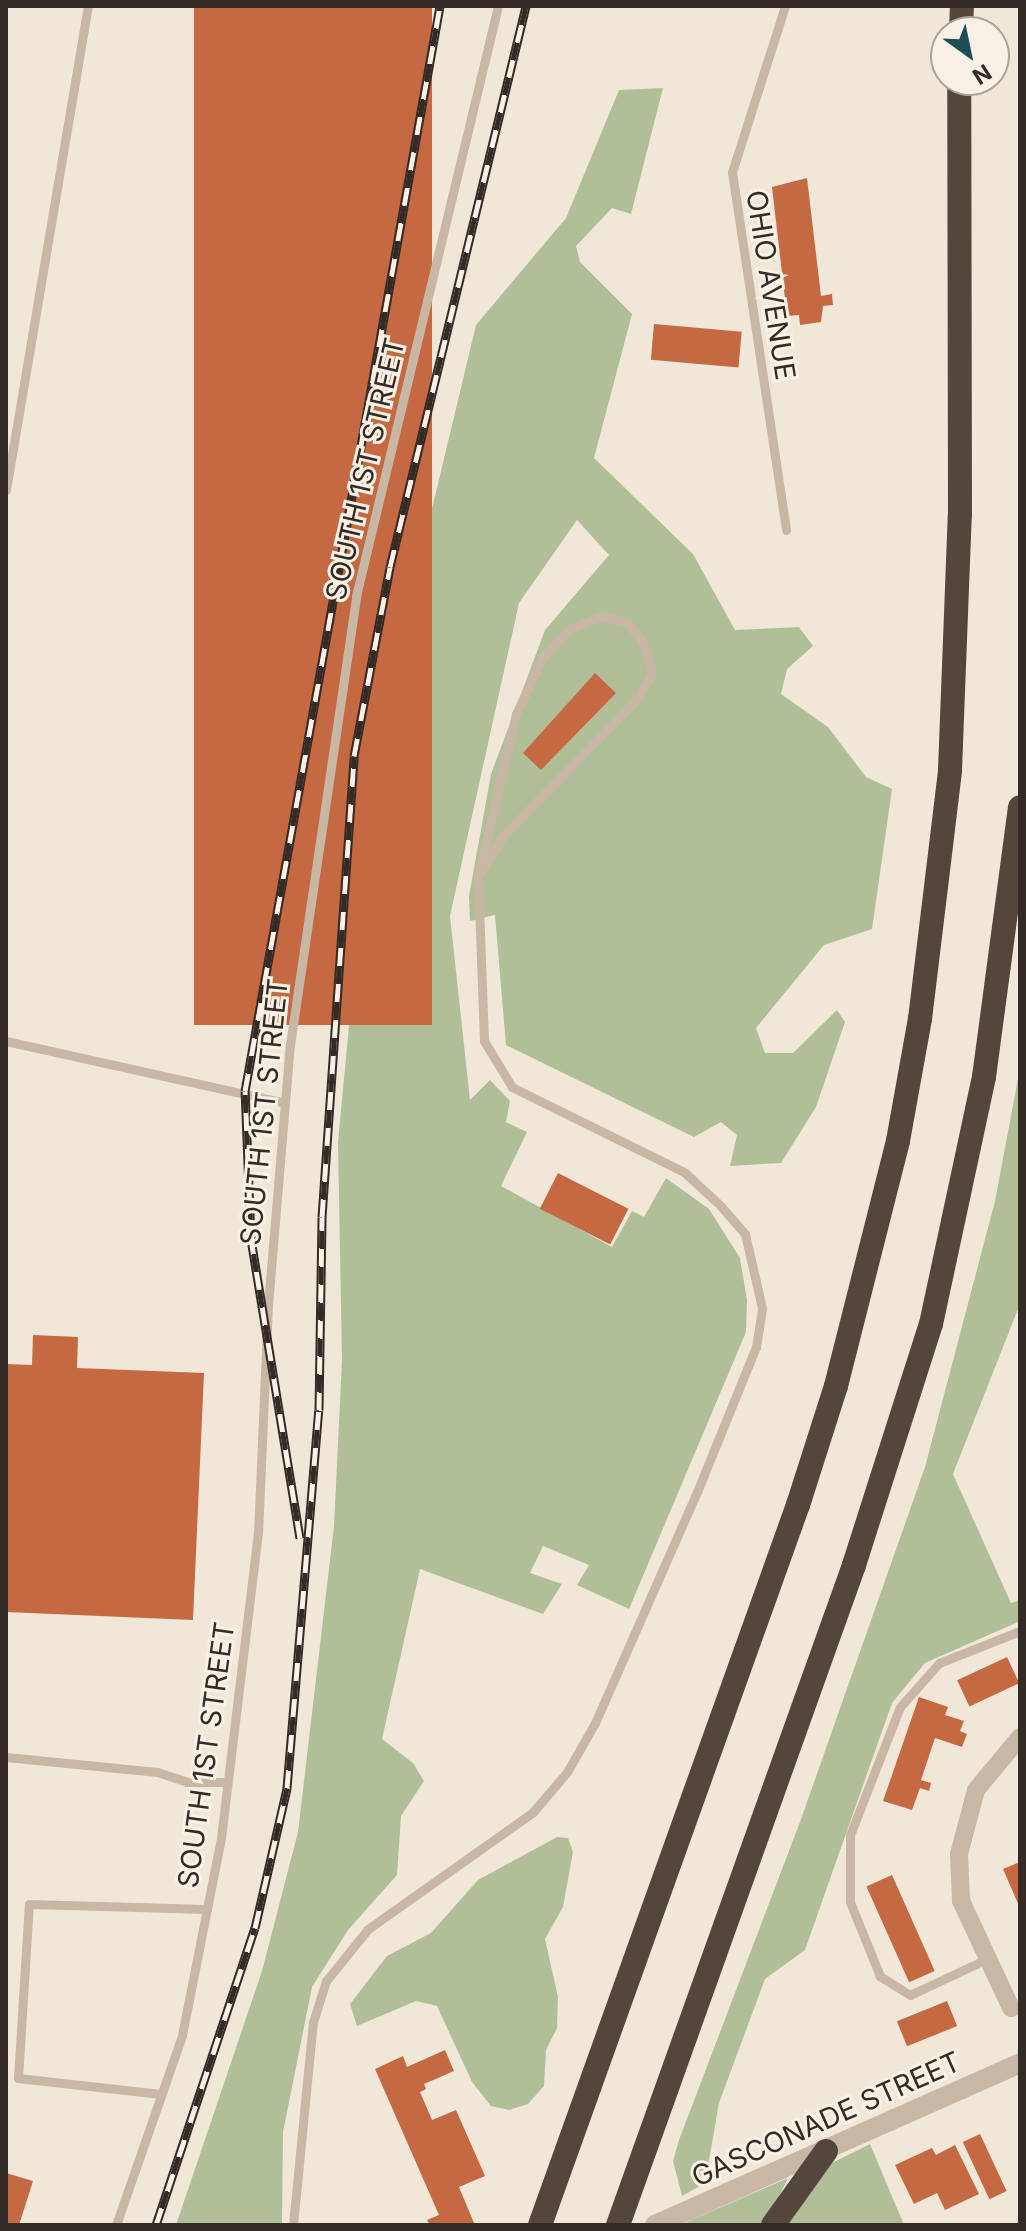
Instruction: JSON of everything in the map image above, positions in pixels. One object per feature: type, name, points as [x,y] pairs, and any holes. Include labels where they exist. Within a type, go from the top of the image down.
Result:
[{"type":"highway","points":[[540,2225],[798,1505],[857,1310],[898,1141],[938,894],[951,754],[960,515],[959,96]]},
{"type":"highway","points":[[618,2225],[859,1550],[931,1324],[984,1077],[1020,807]]},
{"type":"highway","points":[[773,2225],[826,2151]]},
{"type":"street","points":[[1011,2008],[961,1901],[959,1854],[976,1790],[1020,1737]]},
{"type":"street","name":"GASCONADE STREET","points":[[655,2225],[1020,2063]]},
{"type":"lane","points":[[6,490],[88,6]]},
{"type":"lane","name":"SOUTH 1ST STREET","points":[[116,2225],[182,2035],[207,1909],[227,1782],[258,1534],[268,1305],[285,1103],[356,596],[498,6]]},
{"type":"lane","name":"OHIO AVENUE","points":[[785,6],[732,172],[786,530]]},
{"type":"lane","points":[[293,2225],[313,2022],[326,1981],[368,1929],[533,1812],[567,1772],[595,1723],[697,1492],[756,1347],[762,1308],[745,1234],[721,1206],[684,1172],[512,1087],[495,1065],[484,1041],[478,876],[516,714],[542,658],[570,629],[600,616],[627,622],[643,643],[652,673],[638,698],[503,836],[478,876]]},
{"type":"lane","points":[[6,1041],[285,1103]]},
{"type":"lane","points":[[989,1958],[910,1995],[880,1976],[850,1902],[850,1835],[900,1707],[939,1663],[1020,1631]]},
{"type":"lane","points":[[6,1757],[157,1772],[187,1782],[227,1782]]},
{"type":"lane","points":[[161,2094],[18,2078],[29,1904],[207,1909]]},
{"type":"green space","points":[[663,88],[631,214],[612,208],[576,246],[580,262],[632,314],[594,458],[693,554],[735,630],[799,627],[813,646],[787,669],[781,694],[828,727],[866,777],[892,789],[872,929],[824,945],[756,1028],[765,1053],[793,1053],[837,1010],[845,1022],[816,1107],[781,1163],[730,1166],[737,1135],[721,1122],[694,1137],[506,1045],[495,915],[470,921],[469,896],[491,774],[545,630],[609,555],[577,520],[519,603],[450,916],[470,1100],[490,1080],[510,1101],[506,1122],[527,1132],[501,1186],[612,1247],[632,1211],[644,1217],[666,1178],[709,1209],[740,1258],[747,1300],[746,1332],[629,1609],[577,1585],[589,1565],[543,1546],[530,1573],[562,1584],[543,1614],[420,1569],[382,1739],[413,1763],[424,1781],[401,1816],[397,1875],[348,1930],[312,1987],[283,2132],[282,2225],[176,2225],[262,1971],[298,1832],[334,1526],[342,1360],[338,1142],[362,889],[395,663],[476,325],[566,218],[619,90]]},
{"type":"green space","points":[[1020,1068],[1020,1304],[953,1474],[1011,1603],[1020,1600],[1020,1621],[925,1663],[892,1703],[805,1950],[765,1979],[719,2103],[705,2183],[682,2196],[673,2161],[679,2140],[800,1822],[925,1467],[995,1201]]},
{"type":"green space","points":[[557,1837],[568,1838],[573,1852],[563,1907],[545,1939],[558,1997],[557,2028],[546,2050],[544,2086],[528,2104],[509,2110],[491,2106],[472,2082],[437,2006],[416,2001],[357,2026],[350,2004],[387,1956],[431,1933],[478,1880]]},
{"type":"green space","points":[[870,2144],[904,2225],[786,2225],[830,2164]]},
{"type":"green space","points":[[788,2178],[765,2225],[683,2225],[689,2221]]},
{"type":"building","points":[[194,6],[432,6],[432,1025],[194,1025]]},
{"type":"building","points":[[807,178],[821,296],[832,294],[833,305],[823,306],[821,322],[800,325],[799,315],[787,316],[772,187]]},
{"type":"building","points":[[654,324],[742,332],[739,368],[651,360]]},
{"type":"building","points":[[595,673],[616,693],[541,770],[523,753]]},
{"type":"building","points":[[558,1173],[628,1209],[610,1245],[540,1209]]},
{"type":"building","points":[[33,1335],[78,1337],[77,1368],[204,1373],[193,1620],[6,1612],[6,1364],[32,1365]]},
{"type":"building","points":[[1007,1657],[1019,1683],[969,1707],[957,1680]]},
{"type":"building","points":[[919,1697],[948,1707],[945,1715],[964,1721],[960,1731],[967,1734],[962,1747],[935,1738],[921,1780],[931,1783],[929,1791],[920,1788],[912,1810],[883,1801]]},
{"type":"building","points":[[1020,1862],[1020,1908],[1003,1869]]},
{"type":"building","points":[[892,1875],[935,1971],[909,1982],[866,1886]]},
{"type":"building","points":[[947,2001],[957,2026],[907,2046],[897,2021]]},
{"type":"building","points":[[445,2050],[454,2071],[424,2084],[426,2089],[420,2092],[432,2120],[456,2110],[485,2176],[459,2187],[474,2223],[469,2225],[430,2225],[427,2220],[439,2215],[375,2069],[403,2056],[407,2067]]},
{"type":"building","points":[[980,2134],[1007,2191],[989,2199],[963,2142]]},
{"type":"building","points":[[955,2145],[979,2194],[945,2210],[937,2193],[914,2204],[895,2165],[932,2148],[936,2155]]},
{"type":"building","points":[[6,2173],[33,2181],[19,2225],[6,2225]]},
{"type":"railway","points":[[300,1538],[251,1238],[245,1091],[440,6]]},
{"type":"railway","points":[[156,2225],[255,1928],[287,1788],[319,1410],[322,1217],[354,756],[390,567],[526,6]]}]
